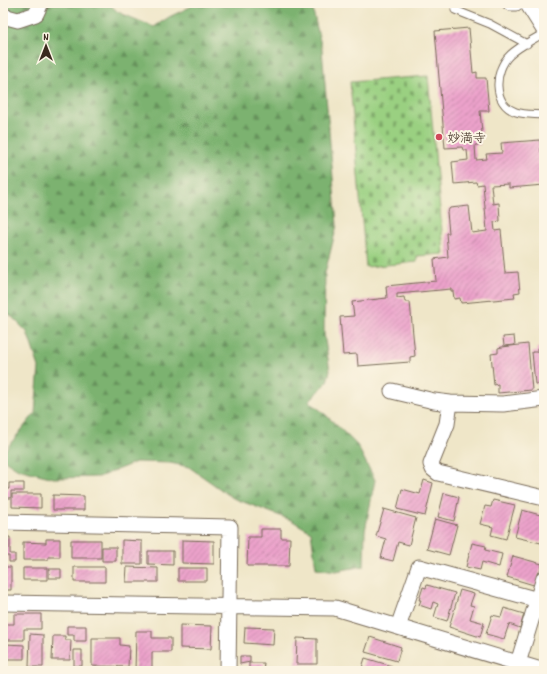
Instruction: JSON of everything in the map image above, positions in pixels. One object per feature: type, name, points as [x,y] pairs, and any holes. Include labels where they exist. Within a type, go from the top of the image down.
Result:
[{"type":"street","points":[[3,16],[18,20],[36,14],[42,3]]},
{"type":"street","points":[[510,3],[516,3]]},
{"type":"street","points":[[527,3],[544,32]]},
{"type":"street","points":[[392,390],[434,401],[450,403],[503,404],[544,399]]},
{"type":"street","points":[[450,403],[447,424],[431,464],[433,469],[438,473],[544,498]]},
{"type":"street","points":[[3,522],[230,527],[228,671]]},
{"type":"street","points":[[398,627],[419,567],[538,600]]},
{"type":"street","points":[[518,663],[544,578]]},
{"type":"street","points":[[3,603],[335,608],[544,671]]},
{"type":"lane","points":[[455,10],[490,24],[527,44]]},
{"type":"lane","points":[[544,32],[509,55],[498,80],[498,93],[505,105],[514,111],[544,115]]},
{"type":"green space","points":[[3,3],[108,3],[118,12],[154,27],[169,17],[190,7],[194,3],[307,3],[313,11],[322,49],[337,225],[325,273],[324,334],[330,371],[327,382],[309,401],[325,414],[357,445],[375,480],[365,531],[364,566],[336,571],[316,568],[311,532],[291,520],[233,498],[189,467],[170,463],[136,462],[99,477],[54,478],[18,469],[3,459],[3,453],[35,413],[39,367],[27,332],[3,308]]},
{"type":"green space","points":[[428,76],[444,254],[417,256],[417,262],[366,267],[350,82]]},
{"type":"building","points":[[469,28],[473,73],[477,72],[477,78],[486,78],[489,111],[480,111],[482,132],[479,133],[480,145],[475,145],[476,160],[487,159],[486,154],[502,153],[501,143],[540,140],[541,152],[544,152],[544,185],[509,188],[509,184],[491,185],[493,204],[499,203],[500,221],[494,222],[495,231],[501,230],[505,273],[518,272],[520,292],[514,293],[515,298],[461,303],[460,298],[454,299],[453,291],[451,291],[451,289],[397,294],[397,298],[404,297],[405,302],[410,302],[415,356],[410,357],[410,362],[358,366],[357,354],[343,355],[340,317],[354,316],[352,302],[387,298],[386,286],[436,281],[434,259],[448,257],[446,233],[449,233],[447,212],[450,208],[469,206],[472,233],[487,231],[483,184],[477,185],[476,182],[454,184],[452,162],[468,160],[467,150],[463,150],[462,147],[445,148],[435,31]]},
{"type":"building","points":[[514,336],[515,345],[504,346],[503,337]]},
{"type":"building","points":[[528,344],[532,390],[498,393],[498,384],[494,385],[491,354],[498,353],[498,348]]},
{"type":"building","points":[[544,347],[544,384],[535,384],[532,352],[537,352],[537,348]]},
{"type":"building","points":[[424,480],[433,483],[425,516],[397,509],[402,489],[420,494]]},
{"type":"building","points":[[9,483],[24,483],[24,491],[11,491],[11,498],[4,498],[5,489],[9,489]]},
{"type":"building","points":[[444,493],[459,497],[454,521],[438,517]]},
{"type":"building","points":[[12,494],[41,494],[41,508],[12,507]]},
{"type":"building","points":[[53,495],[84,496],[84,510],[53,510]]},
{"type":"building","points":[[493,500],[515,505],[506,539],[491,535],[493,527],[480,524],[485,506],[491,507]]},
{"type":"building","points":[[384,509],[416,518],[409,545],[398,542],[393,561],[381,558],[386,539],[376,536]]},
{"type":"building","points":[[522,510],[544,516],[544,531],[541,543],[515,537]]},
{"type":"building","points":[[435,519],[457,525],[449,555],[427,549]]},
{"type":"building","points":[[261,529],[281,529],[281,538],[290,538],[289,566],[247,566],[248,537],[261,537]]},
{"type":"building","points":[[3,537],[10,537],[10,554],[15,554],[15,562],[9,562],[9,556],[3,556]]},
{"type":"building","points":[[46,539],[60,539],[60,557],[48,557],[48,560],[23,560],[23,542],[46,543]]},
{"type":"building","points":[[71,540],[101,540],[101,558],[71,558]]},
{"type":"building","points":[[122,540],[142,541],[142,564],[122,564]]},
{"type":"building","points":[[182,540],[214,541],[214,564],[182,563]]},
{"type":"building","points":[[472,543],[486,546],[485,550],[502,554],[499,567],[482,562],[480,570],[466,567]]},
{"type":"building","points":[[102,547],[116,547],[116,561],[102,561]]},
{"type":"building","points":[[148,551],[173,551],[173,565],[148,564]]},
{"type":"building","points":[[513,556],[542,564],[537,586],[507,577]]},
{"type":"building","points":[[3,567],[11,567],[11,590],[3,590]]},
{"type":"building","points":[[74,567],[105,567],[105,582],[74,582]]},
{"type":"building","points":[[127,567],[158,568],[158,582],[126,582]]},
{"type":"building","points":[[23,568],[47,568],[47,580],[23,580]]},
{"type":"building","points":[[178,568],[207,568],[207,581],[178,581]]},
{"type":"building","points":[[49,569],[61,569],[61,578],[49,578]]},
{"type":"building","points":[[427,585],[455,593],[447,621],[434,617],[438,604],[433,602],[431,609],[419,605],[423,587],[426,588]]},
{"type":"building","points":[[460,590],[474,594],[470,605],[474,606],[470,619],[484,623],[480,637],[449,627]]},
{"type":"building","points":[[504,608],[524,614],[520,628],[509,624],[504,639],[486,634],[492,615],[501,617]]},
{"type":"building","points":[[14,614],[41,614],[41,629],[24,629],[24,640],[5,640],[5,624],[14,624]]},
{"type":"building","points":[[180,625],[212,626],[211,649],[180,648]]},
{"type":"building","points":[[67,626],[86,626],[86,641],[74,641],[74,635],[67,635]]},
{"type":"building","points":[[245,627],[274,628],[273,645],[244,643]]},
{"type":"building","points":[[136,631],[152,631],[152,638],[171,638],[171,652],[152,652],[152,671],[135,671]]},
{"type":"building","points":[[30,634],[43,635],[43,667],[29,667]]},
{"type":"building","points":[[53,636],[65,636],[65,640],[71,640],[70,660],[52,660]]},
{"type":"building","points":[[370,637],[401,647],[397,661],[365,652]]},
{"type":"building","points":[[92,638],[120,638],[120,645],[129,646],[128,667],[92,666]]},
{"type":"building","points":[[297,638],[317,639],[317,664],[296,664]]},
{"type":"building","points":[[6,644],[24,645],[24,659],[6,659]]},
{"type":"building","points":[[74,650],[82,650],[82,666],[74,666]]},
{"type":"building","points":[[240,656],[250,656],[250,662],[240,664]]},
{"type":"building","points":[[365,658],[392,666],[391,671],[361,671]]},
{"type":"building","points":[[249,663],[264,663],[263,671],[249,671]]},
{"type":"place","name":"妙満寺","points":[[439,137]]}]
